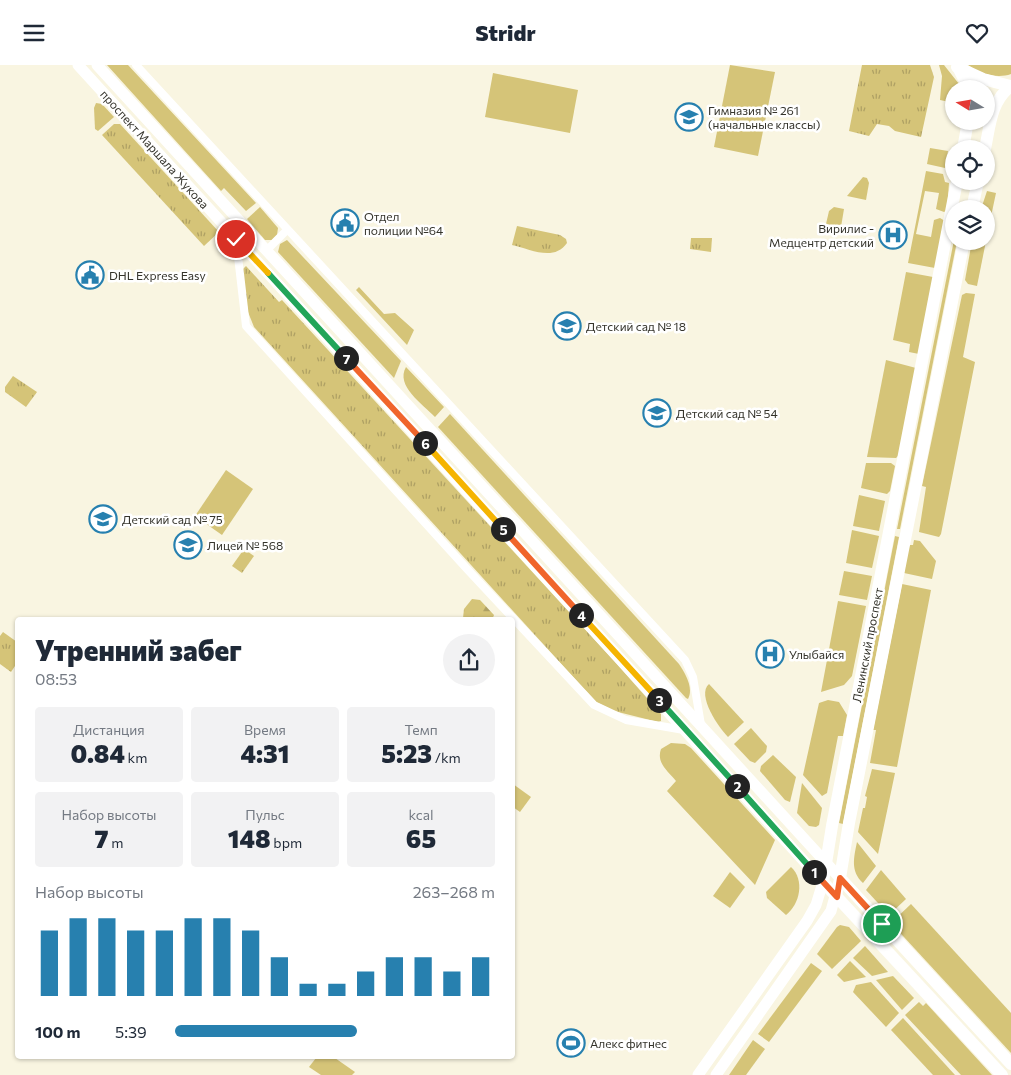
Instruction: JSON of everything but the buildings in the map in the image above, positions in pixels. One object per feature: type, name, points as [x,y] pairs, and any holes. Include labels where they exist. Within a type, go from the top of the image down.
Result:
[{"type":"main road","name":"проспект Маршала Жукова","points":[[78,65],[823,882],[1002,1075]]},
{"type":"main road","name":"проспект Маршала Жукова","points":[[97,65],[1011,1064]]},
{"type":"main road","points":[[956,66],[982,79],[1011,86]]},
{"type":"main road","points":[[956,66],[964,80]]},
{"type":"main road","points":[[987,140],[995,103],[1000,94],[1011,86]]},
{"type":"main road","name":"Ленинский проспект","points":[[698,1075],[807,921],[816,905],[823,882],[955,190]]},
{"type":"main road","name":"Ленинский проспект","points":[[716,1075],[819,930],[837,897],[850,815],[962,250]]},
{"type":"street","points":[[136,65],[286,230],[685,660],[693,677],[702,725]]},
{"type":"street","points":[[266,251],[286,230]]},
{"type":"street","points":[[236,239],[246,326],[512,617]]},
{"type":"street","points":[[515,620],[594,705],[626,720],[686,730]]},
{"type":"green space","points":[[107,65],[128,65],[256,203],[246,211],[224,188],[221,191]]},
{"type":"green space","points":[[730,65],[775,72],[758,156],[714,147]]},
{"type":"green space","points":[[862,65],[930,65],[934,77],[921,137],[895,131],[889,126],[877,124],[869,136],[849,131]]},
{"type":"green space","points":[[939,65],[944,65],[956,80],[945,80],[945,101],[940,100],[942,76]]},
{"type":"green space","points":[[968,65],[1011,65],[1011,74],[989,75]]},
{"type":"green space","points":[[493,73],[578,90],[570,133],[485,117]]},
{"type":"green space","points":[[96,103],[102,104],[114,117],[98,131],[95,129],[94,108]]},
{"type":"green space","points":[[114,124],[120,124],[219,232],[204,246],[102,135]]},
{"type":"green space","points":[[930,148],[945,150],[945,168],[927,164]]},
{"type":"green space","points":[[926,171],[943,174],[945,190],[948,190],[948,200],[945,200],[945,211],[936,209],[939,193],[925,191],[916,234],[931,237],[934,220],[940,218],[945,221],[935,268],[908,263]]},
{"type":"green space","points":[[863,177],[867,178],[869,183],[866,200],[847,196]]},
{"type":"green space","points":[[987,191],[996,193],[995,200],[984,200]]},
{"type":"green space","points":[[260,207],[278,228],[277,235],[272,240],[265,240],[247,219]]},
{"type":"green space","points":[[834,207],[844,209],[841,227],[826,224],[829,211]]},
{"type":"green space","points":[[517,226],[560,235],[566,239],[567,243],[562,249],[549,253],[541,253],[512,245]]},
{"type":"green space","points":[[691,238],[712,238],[711,252],[690,249]]},
{"type":"green space","points":[[287,240],[401,361],[394,378],[278,252],[280,244]]},
{"type":"green space","points":[[952,250],[955,250],[900,529],[897,529]]},
{"type":"green space","points":[[970,250],[984,250],[977,286],[968,284],[965,280]]},
{"type":"green space","points":[[246,266],[279,302],[282,300],[616,663],[661,714],[661,721],[658,722],[614,711],[596,702],[254,327],[248,312],[242,270]]},
{"type":"green space","points":[[906,272],[933,277],[919,354],[909,352],[910,344],[893,340]]},
{"type":"green space","points":[[359,287],[384,314],[395,313],[414,330],[407,345],[356,290]]},
{"type":"green space","points":[[966,293],[975,294],[963,357],[975,362],[939,537],[919,532],[926,487],[922,486],[962,295]]},
{"type":"green space","points":[[886,360],[916,368],[899,455],[896,458],[867,457]]},
{"type":"green space","points":[[406,367],[444,407],[435,417],[407,388],[404,381]]},
{"type":"green space","points":[[13,376],[37,392],[26,407],[5,392],[5,387]]},
{"type":"green space","points":[[450,414],[679,664],[689,685],[690,695],[688,699],[438,427]]},
{"type":"green space","points":[[866,463],[891,463],[895,466],[890,491],[887,494],[861,488]]},
{"type":"green space","points":[[226,470],[253,489],[222,535],[195,516]]},
{"type":"green space","points":[[859,495],[885,501],[879,531],[853,526]]},
{"type":"green space","points":[[852,530],[879,536],[872,568],[846,563]]},
{"type":"green space","points":[[895,536],[899,537],[843,824],[839,823]]},
{"type":"green space","points":[[914,540],[920,541],[936,561],[932,579],[904,573],[909,545],[913,545]]},
{"type":"green space","points":[[244,549],[254,556],[242,573],[232,566]]},
{"type":"green space","points":[[844,571],[872,576],[867,600],[839,595]]},
{"type":"green space","points":[[902,584],[931,590],[897,767],[870,763],[876,730],[873,730]]},
{"type":"green space","points":[[472,599],[480,600],[494,615],[493,617],[463,617],[464,609]]},
{"type":"green space","points":[[838,601],[866,606],[852,676],[844,685],[821,692]]},
{"type":"green space","points":[[3,632],[15,641],[15,666],[11,672],[0,664],[0,636]]},
{"type":"green space","points":[[709,684],[744,722],[728,737],[719,726],[707,703],[705,696]]},
{"type":"green space","points":[[828,700],[839,702],[847,715],[843,736],[838,736],[827,793],[822,796],[803,775],[819,703]]},
{"type":"green space","points":[[751,728],[767,746],[766,752],[755,763],[750,761],[734,744]]},
{"type":"green space","points":[[671,743],[685,744],[691,748],[775,840],[755,885],[667,791],[676,781],[661,763],[660,754],[661,749]]},
{"type":"green space","points":[[773,755],[796,777],[790,802],[785,800],[760,771],[761,766]]},
{"type":"green space","points":[[872,769],[895,773],[878,854],[858,832],[863,808],[865,808],[867,797],[865,796]]},
{"type":"green space","points":[[802,783],[822,808],[819,825],[816,827],[809,826],[797,813]]},
{"type":"green space","points":[[515,785],[531,797],[520,812],[515,808]]},
{"type":"green space","points":[[857,842],[876,866],[863,883],[856,874],[854,864]]},
{"type":"green space","points":[[791,867],[798,878],[799,892],[795,905],[786,915],[767,898],[766,892]]},
{"type":"green space","points":[[881,870],[906,899],[889,915],[866,890]]},
{"type":"green space","points":[[730,872],[745,887],[730,908],[713,896]]},
{"type":"green space","points":[[911,904],[1011,1013],[1011,1053],[891,923]]},
{"type":"green space","points":[[840,925],[849,927],[861,941],[832,969],[817,954]]},
{"type":"green space","points":[[865,946],[888,972],[872,976],[853,958]]},
{"type":"green space","points":[[850,961],[866,977],[844,982],[837,975]]},
{"type":"green space","points":[[811,963],[822,971],[769,1042],[758,1034]]},
{"type":"green space","points":[[893,976],[914,998],[902,1010],[876,980]]},
{"type":"green space","points":[[871,982],[899,1013],[886,1027],[853,992],[856,985]]},
{"type":"green space","points":[[919,1002],[923,1006],[926,1003],[992,1075],[961,1075],[905,1015]]},
{"type":"green space","points":[[903,1018],[955,1075],[933,1075],[891,1030]]},
{"type":"green space","points":[[753,1040],[765,1049],[746,1075],[729,1075]]},
{"type":"green space","points":[[315,1059],[336,1059],[355,1072],[352,1075],[321,1075],[309,1067]]},
{"type":"place","name":"Гимназия № 261 (начальные классы)","points":[[689,117]]},
{"type":"place","name":"Отдел полиции №64","points":[[345,223]]},
{"type":"place","name":"Вирилис - Медцентр детский","points":[[893,235]]},
{"type":"place","name":"DHL Express Easy","points":[[90,275]]},
{"type":"place","name":"Детский сад № 18","points":[[567,326]]},
{"type":"place","name":"Детский сад № 54","points":[[657,413]]},
{"type":"place","name":"Детский сад № 75","points":[[103,519]]},
{"type":"place","name":"Лицей № 568","points":[[188,545]]},
{"type":"place","name":"Улыбайся","points":[[770,654]]},
{"type":"place","name":"Алекс фитнес","points":[[571,1043]]},
{"type":"route","points":[[236,239],[837,897],[840,878],[882,924]]}]
